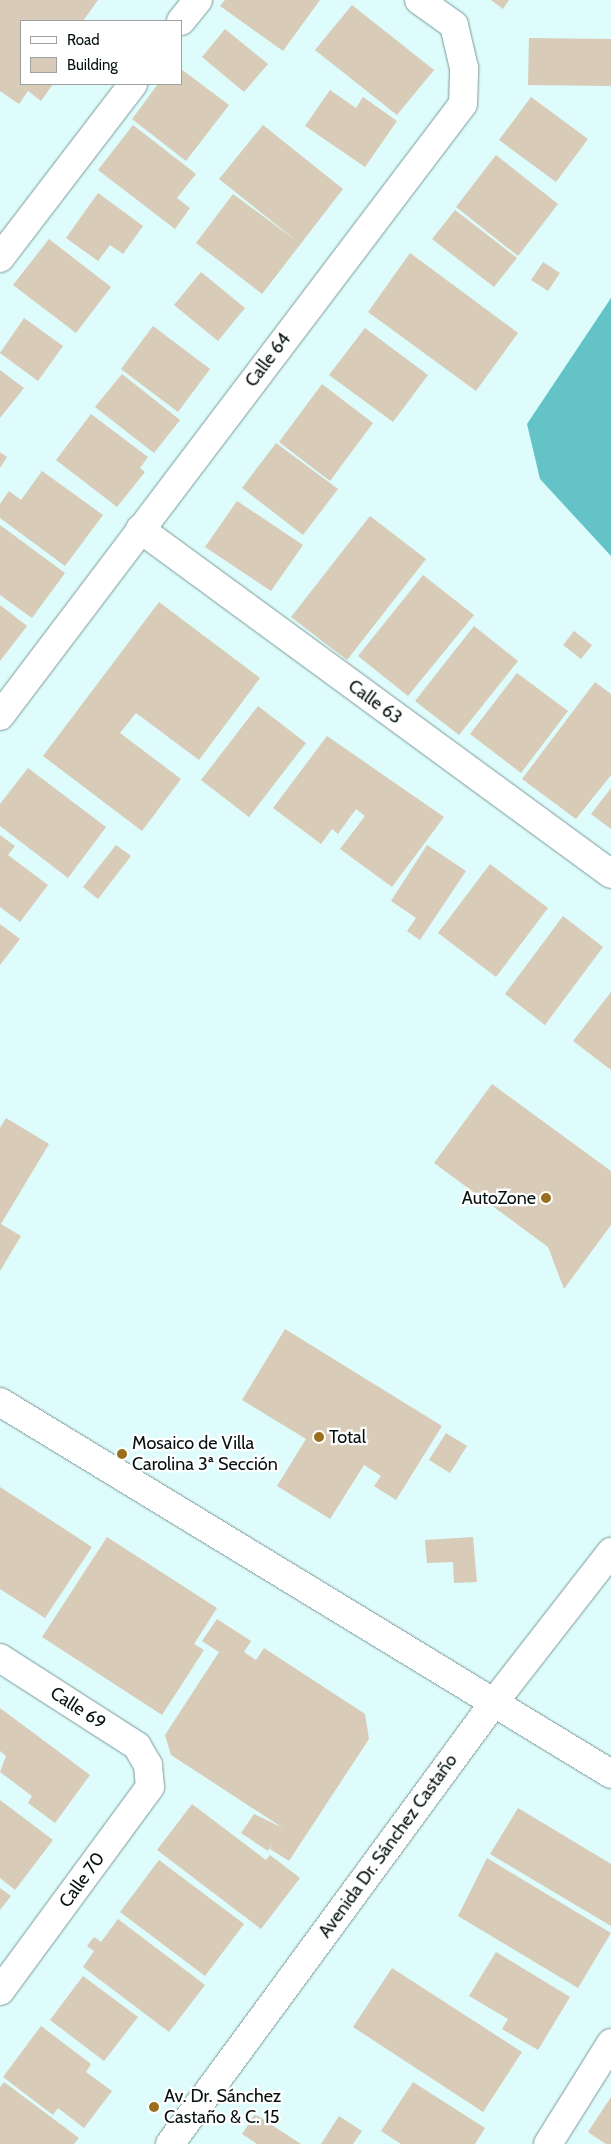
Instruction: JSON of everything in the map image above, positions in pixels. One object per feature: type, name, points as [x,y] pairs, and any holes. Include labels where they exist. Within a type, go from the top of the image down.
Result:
[{"type":"street","points":[[182,20],[198,0]]},
{"type":"street","name":"Calle 64","points":[[0,716],[463,104],[464,68],[454,25],[419,0]]},
{"type":"street","points":[[0,258],[132,85]]},
{"type":"street","name":"Calle 63","points":[[140,529],[611,874]]},
{"type":"street","points":[[0,1402],[495,1701],[611,1774]]},
{"type":"street","name":"Avenida Dr. Sánchez Castaño","points":[[170,2144],[495,1701],[611,1552]]},
{"type":"street","name":"Calle 69","points":[[0,1658],[137,1746],[148,1765]]},
{"type":"street","name":"Calle 70","points":[[0,1991],[150,1787],[148,1765]]},
{"type":"street","points":[[548,2144],[611,2043]]},
{"type":"shaded area","points":[[611,298],[611,556],[540,479],[527,424]]},
{"type":"building","points":[[0,0],[98,0],[84,20],[20,20],[20,85],[52,85],[41,101],[28,91],[19,104],[0,91]]},
{"type":"building","points":[[225,0],[320,0],[283,51],[220,6]]},
{"type":"building","points":[[491,0],[509,0],[503,9]]},
{"type":"building","points":[[352,5],[434,70],[397,115],[315,50]]},
{"type":"building","points":[[225,29],[268,64],[244,92],[202,57]]},
{"type":"building","points":[[529,38],[611,39],[611,86],[528,85]]},
{"type":"building","points":[[182,70],[229,105],[186,161],[132,119],[157,85],[182,85]]},
{"type":"building","points":[[330,90],[356,108],[363,97],[397,121],[365,167],[305,126]]},
{"type":"building","points":[[531,97],[588,139],[556,182],[499,140]]},
{"type":"building","points":[[133,125],[196,174],[177,198],[190,208],[175,229],[98,170]]},
{"type":"building","points":[[263,125],[343,189],[262,294],[196,243],[233,194],[298,242],[219,179]]},
{"type":"building","points":[[496,155],[558,204],[518,256],[456,207]]},
{"type":"building","points":[[98,193],[143,226],[123,254],[110,245],[98,261],[66,238]]},
{"type":"building","points":[[455,210],[517,258],[494,287],[432,239]]},
{"type":"building","points":[[49,239],[111,287],[76,333],[13,285]]},
{"type":"building","points":[[410,253],[518,333],[476,391],[368,312]]},
{"type":"building","points":[[543,262],[560,273],[548,291],[531,280]]},
{"type":"building","points":[[201,272],[245,308],[218,341],[174,305]]},
{"type":"building","points":[[24,318],[63,346],[38,381],[0,353]]},
{"type":"building","points":[[153,326],[210,369],[178,412],[121,369]]},
{"type":"building","points":[[365,328],[428,375],[393,422],[329,375]]},
{"type":"building","points":[[0,370],[24,388],[0,418]]},
{"type":"building","points":[[122,374],[180,420],[154,453],[95,407]]},
{"type":"building","points":[[322,384],[373,423],[330,481],[279,442]]},
{"type":"building","points":[[91,414],[148,457],[140,468],[145,472],[117,507],[56,460]]},
{"type":"building","points":[[276,443],[338,489],[303,535],[242,488]]},
{"type":"building","points":[[0,452],[7,457],[0,468]]},
{"type":"building","points":[[42,471],[103,515],[65,566],[0,518],[0,504],[9,491],[21,500]]},
{"type":"building","points":[[237,501],[303,545],[271,591],[205,547]]},
{"type":"building","points":[[370,516],[426,559],[347,660],[291,617]]},
{"type":"building","points":[[0,525],[65,573],[32,618],[0,595]]},
{"type":"building","points":[[423,575],[474,615],[408,696],[358,656]]},
{"type":"building","points":[[159,602],[260,678],[199,760],[136,713],[120,733],[181,779],[142,831],[43,756]]},
{"type":"building","points":[[0,605],[27,626],[0,661]]},
{"type":"building","points":[[474,626],[518,661],[459,735],[415,701]]},
{"type":"building","points":[[574,631],[592,645],[581,659],[563,645]]},
{"type":"building","points":[[517,673],[568,711],[521,773],[470,734]]},
{"type":"building","points":[[595,682],[611,694],[611,775],[576,819],[522,779]]},
{"type":"building","points":[[258,706],[306,743],[249,817],[201,780]]},
{"type":"building","points":[[327,736],[444,817],[392,887],[340,849],[365,816],[356,809],[338,834],[332,829],[321,844],[273,808]]},
{"type":"building","points":[[28,768],[106,827],[68,878],[0,826],[0,804]]},
{"type":"building","points":[[611,788],[611,829],[591,814]]},
{"type":"building","points":[[0,835],[15,846],[8,855],[48,885],[20,922],[0,907]]},
{"type":"building","points":[[116,845],[131,856],[98,899],[83,887]]},
{"type":"building","points":[[427,845],[466,871],[420,940],[407,931],[416,918],[391,901]]},
{"type":"building","points":[[490,864],[548,908],[496,977],[438,933]]},
{"type":"building","points":[[563,916],[603,947],[545,1025],[505,994]]},
{"type":"building","points":[[0,924],[20,939],[0,965]]},
{"type":"building","points":[[611,992],[611,1070],[573,1041]]},
{"type":"building","name":"AutoZone","points":[[492,1084],[611,1171],[611,1225],[564,1289],[548,1247],[434,1163]]},
{"type":"building","points":[[6,1118],[49,1144],[1,1224],[21,1236],[0,1271],[0,1128]]},
{"type":"building","points":[[285,1329],[442,1426],[396,1500],[374,1486],[381,1476],[364,1465],[330,1519],[277,1486],[306,1439],[242,1400]]},
{"type":"building","points":[[446,1433],[467,1446],[450,1473],[429,1460]]},
{"type":"building","points":[[0,1487],[92,1547],[45,1618],[0,1589]]},
{"type":"building","points":[[107,1537],[217,1608],[194,1644],[204,1650],[162,1715],[42,1637]]},
{"type":"building","points":[[473,1537],[477,1582],[454,1583],[453,1562],[427,1563],[425,1540]]},
{"type":"building","points":[[217,1619],[251,1641],[244,1652],[256,1660],[264,1648],[365,1714],[369,1739],[289,1861],[270,1849],[272,1844],[268,1851],[241,1833],[254,1814],[283,1828],[171,1755],[165,1735],[219,1652],[202,1641]]},
{"type":"building","points":[[0,1708],[90,1775],[55,1823],[28,1803],[32,1796],[0,1772],[6,1756],[0,1751]]},
{"type":"building","points":[[0,1800],[53,1840],[15,1890],[0,1878]]},
{"type":"building","points":[[192,1804],[266,1860],[270,1855],[300,1878],[261,1929],[157,1850]]},
{"type":"building","points":[[518,1808],[611,1864],[611,1926],[490,1854]]},
{"type":"building","points":[[487,1858],[611,1933],[578,1988],[458,1916]]},
{"type":"building","points":[[159,1860],[244,1924],[205,1976],[120,1912]]},
{"type":"building","points":[[0,1888],[11,1896],[0,1910]]},
{"type":"building","points":[[118,1919],[205,1985],[169,2032],[83,1967],[94,1951],[87,1946],[94,1937],[101,1942]]},
{"type":"building","points":[[496,1952],[570,1997],[538,2050],[502,2029],[508,2019],[469,1996]]},
{"type":"building","points":[[392,1968],[522,2052],[483,2112],[353,2027]]},
{"type":"building","points":[[83,1976],[138,2017],[104,2061],[50,2020]]},
{"type":"building","points":[[41,2026],[91,2064],[86,2072],[112,2091],[84,2128],[58,2108],[53,2115],[3,2077]]},
{"type":"building","points":[[4,2082],[79,2138],[74,2144],[0,2144],[0,2087]]},
{"type":"building","points":[[413,2082],[485,2128],[475,2144],[401,2144],[381,2131]]},
{"type":"building","points":[[611,2097],[611,2144],[606,2144],[588,2132]]},
{"type":"building","points":[[255,2114],[301,2144],[257,2144],[242,2134]]},
{"type":"building","points":[[339,2116],[362,2131],[353,2144],[321,2144]]},
{"type":"place","name":"AutoZone","points":[[546,1198]]},
{"type":"place","name":"Total","points":[[319,1437]]},
{"type":"place","name":"Mosaico de Villa Carolina 3ª Sección","points":[[122,1454]]},
{"type":"place","name":"Av. Dr. Sánchez Castaño & C. 15","points":[[154,2107]]}]
